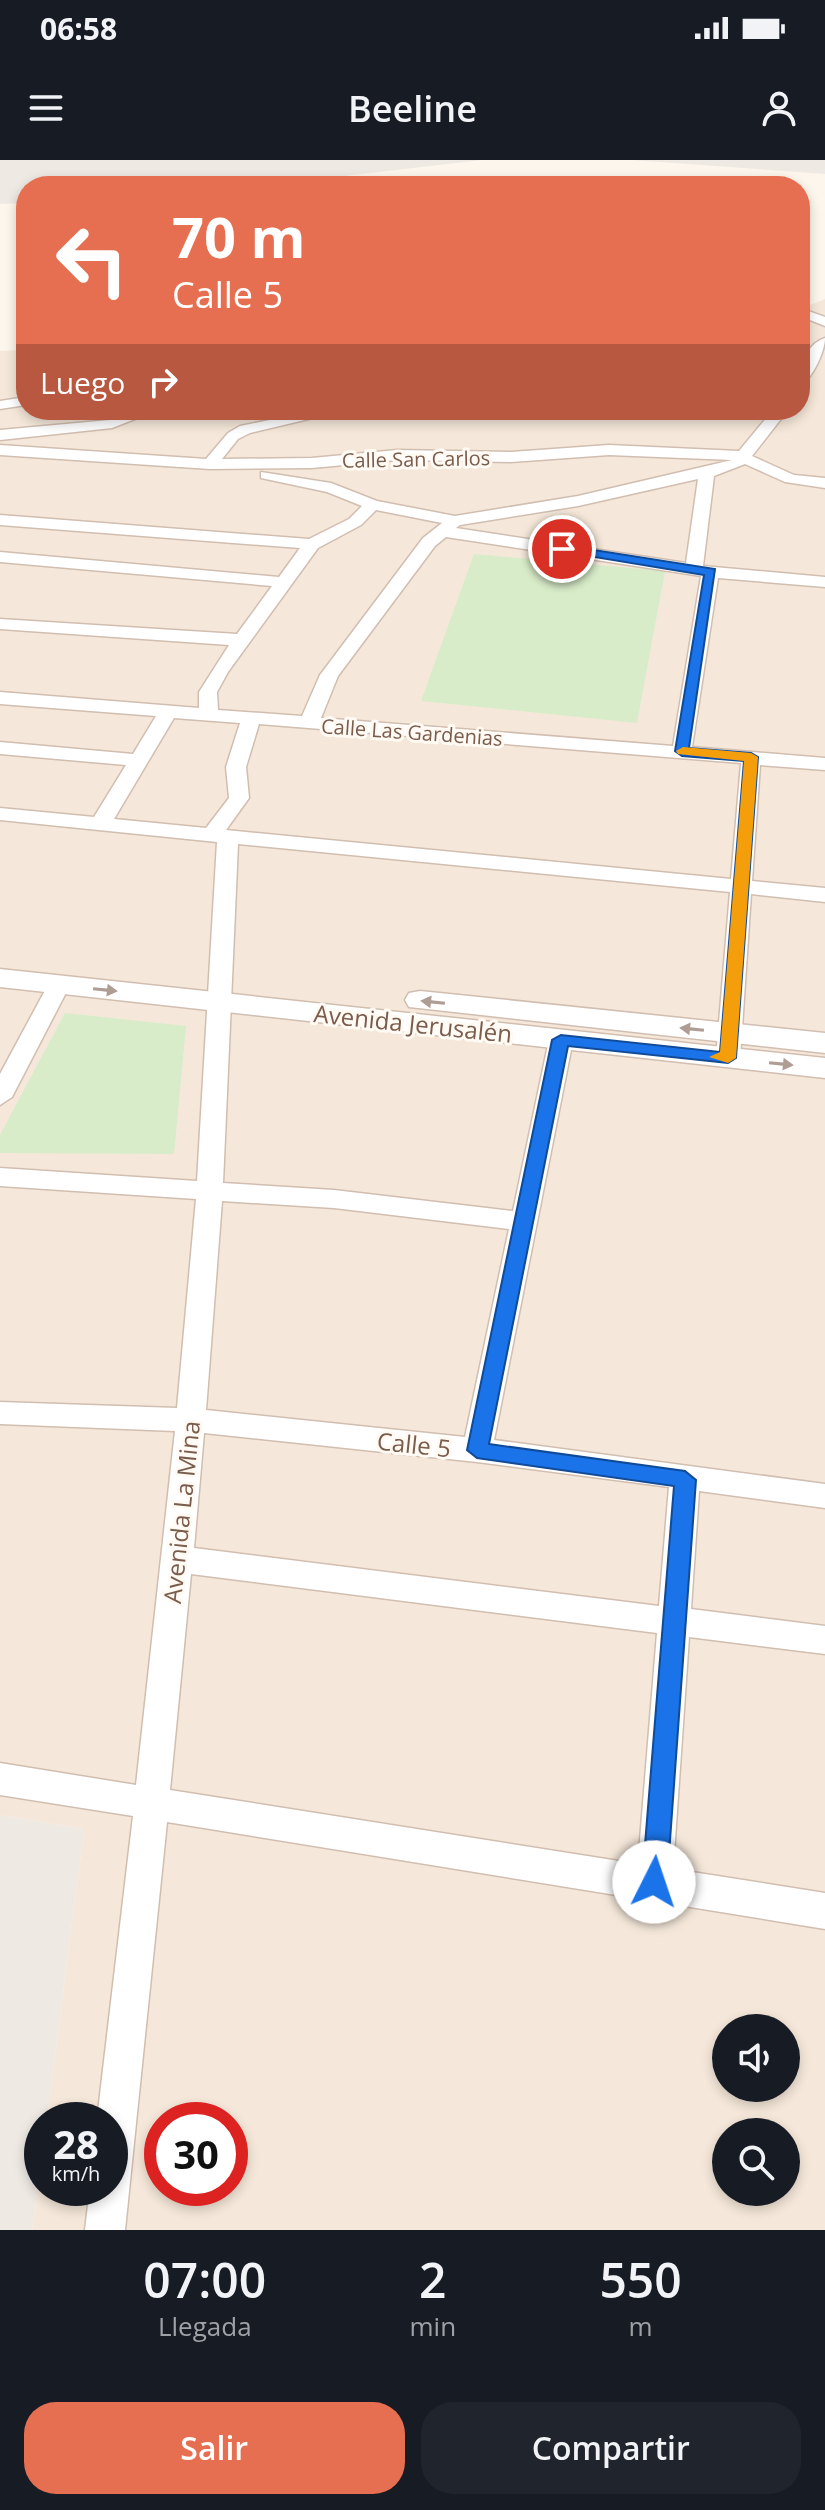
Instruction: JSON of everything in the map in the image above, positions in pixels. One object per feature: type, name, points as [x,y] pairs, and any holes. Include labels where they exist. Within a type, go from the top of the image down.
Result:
[{"type":"street","points":[[810,365],[823,345]]},
{"type":"street","points":[[0,435],[112,424],[123,420]]},
{"type":"street","points":[[210,464],[233,436],[245,429],[290,420]]},
{"type":"street","points":[[308,725],[329,675],[448,526],[578,501],[737,464],[740,456],[772,420]]},
{"type":"street","name":"Calle San Carlos","points":[[0,450],[210,464],[312,463],[397,455],[523,456],[609,450],[740,456],[759,467],[806,484],[825,483]]},
{"type":"street","points":[[806,484],[825,462]]},
{"type":"street","points":[[252,472],[331,488],[373,505],[448,526],[702,570],[825,582]]},
{"type":"street","points":[[682,751],[702,570],[694,549],[707,472]]},
{"type":"street","points":[[208,715],[208,692],[239,640],[312,544],[355,522],[373,505]]},
{"type":"street","points":[[0,520],[312,544]]},
{"type":"street","points":[[0,557],[283,582]]},
{"type":"street","points":[[0,624],[239,640]]},
{"type":"street","name":"Calle Las Gardenias","points":[[0,698],[825,764]]},
{"type":"street","points":[[100,825],[168,712]]},
{"type":"street","points":[[219,838],[239,798],[236,767],[251,719]]},
{"type":"street","points":[[0,748],[139,760]]},
{"type":"street","points":[[728,1046],[751,757]]},
{"type":"street","points":[[0,814],[219,838],[825,895]]},
{"type":"street","name":"Avenida La Mina","points":[[119,2102],[191,1420],[223,991],[219,838]]},
{"type":"street","name":"Avenida Jerusalén","points":[[0,957],[561,1040],[728,1046],[825,1043]]},
{"type":"street","name":"Avenida Jerusalén","points":[[0,978],[59,985],[223,991],[728,1046],[825,1068]]},
{"type":"street","points":[[0,1097],[59,985]]},
{"type":"street","points":[[477,1450],[561,1040]]},
{"type":"street","points":[[0,1177],[334,1199],[523,1221]]},
{"type":"street","name":"Calle 5","points":[[0,1413],[191,1420],[477,1450],[685,1480],[825,1496]]},
{"type":"street","points":[[654,1882],[685,1480]]},
{"type":"street","points":[[176,1559],[825,1640]]},
{"type":"street","points":[[0,1779],[825,1911]]},
{"type":"street","name":"Avenida La Mina","points":[[105,2230],[108,2206]]},
{"type":"shaded area","points":[[0,160],[482,160],[344,176],[16,176],[16,203],[0,204]]},
{"type":"shaded area","points":[[632,160],[825,160],[825,174]]},
{"type":"shaded area","points":[[825,299],[825,2230],[32,2230],[35,2206],[128,2206],[128,2102],[49,2102],[84,1829],[0,1815],[0,351],[16,350],[16,420],[810,420],[810,305]]},
{"type":"shaded area","points":[[0,1815],[84,1829],[49,2102],[24,2102],[24,2206],[35,2206],[32,2230],[0,2230]]},
{"type":"green space","points":[[474,554],[665,571],[637,723],[421,701]]},
{"type":"green space","points":[[65,1013],[186,1026],[174,1154],[0,1153],[0,1135]]},
{"type":"slow traffic","points":[[683,751],[751,757],[728,1058],[718,1057]]},
{"type":"route","points":[[562,549],[710,572],[682,751],[751,757],[728,1058],[561,1040],[477,1450],[685,1480],[654,1882]]}]
